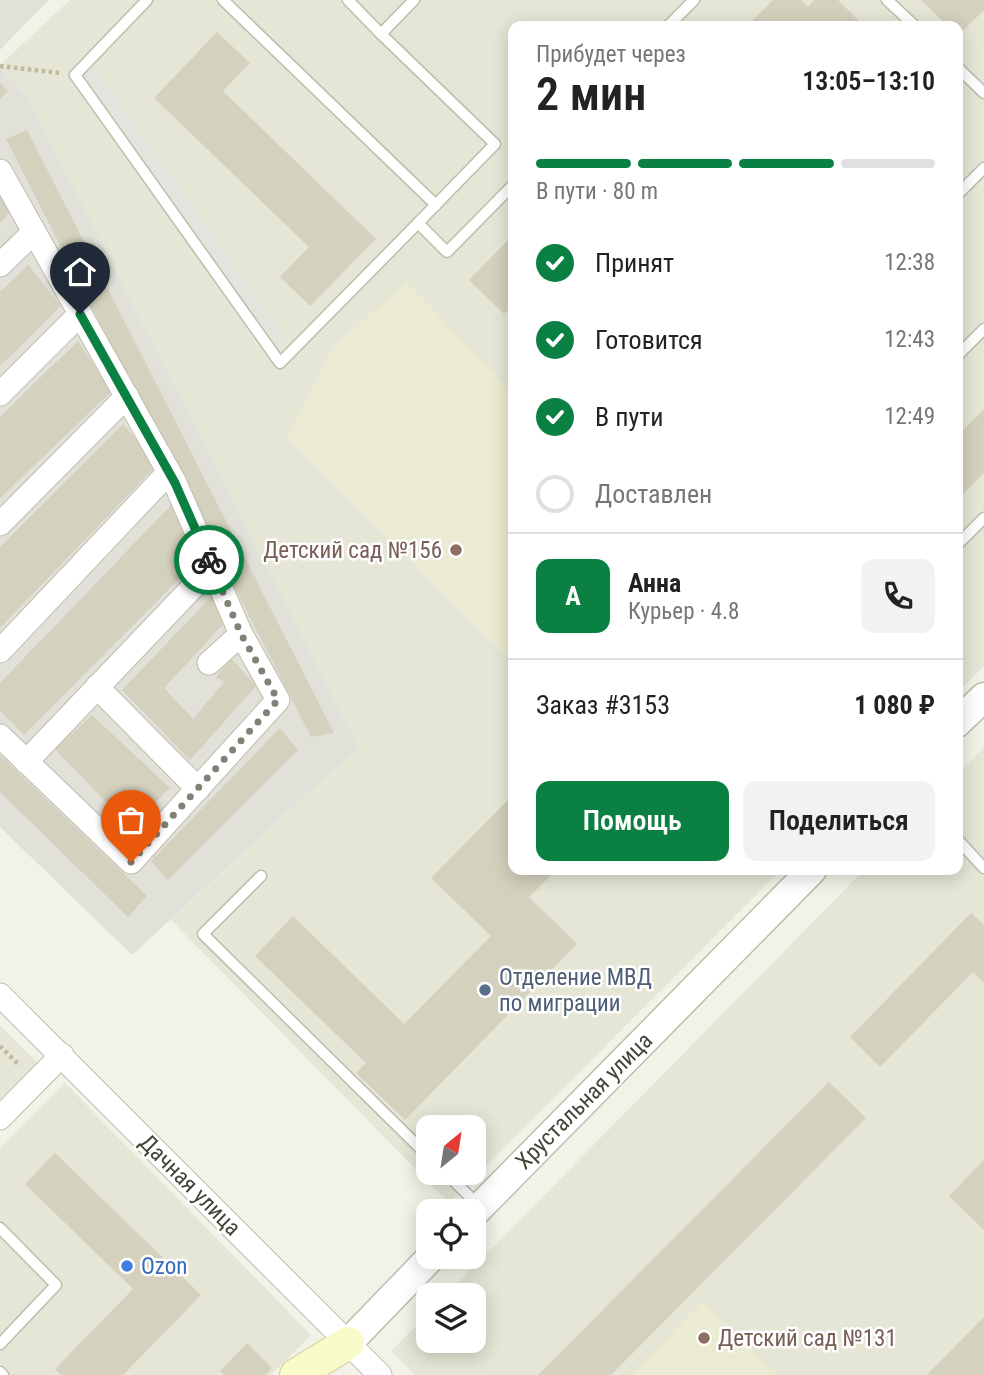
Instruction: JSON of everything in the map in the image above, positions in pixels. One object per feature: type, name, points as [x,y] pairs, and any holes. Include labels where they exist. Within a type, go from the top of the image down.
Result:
[{"type":"main road","points":[[296,1375],[348,1343]]},
{"type":"main road","points":[[330,1375],[348,1343]]},
{"type":"street","points":[[0,171],[169,472],[241,634],[278,700],[131,862],[0,736]]},
{"type":"street","points":[[0,265],[34,232]]},
{"type":"street","points":[[0,394],[80,314]]},
{"type":"street","points":[[0,524],[127,396]]},
{"type":"street","points":[[0,651],[169,472]]},
{"type":"street","points":[[26,762],[212,567]]},
{"type":"street","points":[[209,663],[241,634]]},
{"type":"street","points":[[97,687],[198,789]]},
{"type":"street","points":[[963,717],[984,697]]},
{"type":"street","name":"Хрустальная улица","points":[[486,1201],[807,875]]},
{"type":"street","name":"Дачная улица","points":[[0,995],[380,1375]]},
{"type":"street","points":[[0,1118],[62,1055]]},
{"type":"street","points":[[348,1343],[419,1269]]},
{"type":"lane","points":[[147,0],[75,75],[280,363],[495,144],[348,0]]},
{"type":"lane","points":[[223,0],[436,205]]},
{"type":"lane","points":[[382,34],[414,0]]},
{"type":"lane","points":[[673,21],[694,0]]},
{"type":"lane","points":[[887,0],[910,21]]},
{"type":"lane","points":[[963,73],[984,93]]},
{"type":"lane","points":[[963,189],[984,169]]},
{"type":"lane","points":[[418,223],[447,252],[508,190]]},
{"type":"lane","points":[[963,350],[984,328]]},
{"type":"lane","points":[[963,539],[984,518]]},
{"type":"lane","points":[[963,845],[983,865]]},
{"type":"lane","points":[[261,876],[204,934],[416,1144]]},
{"type":"lane","points":[[456,1185],[468,1199]]},
{"type":"lane","points":[[0,1228],[56,1285],[0,1344]]},
{"type":"path","points":[[0,66],[75,75]]},
{"type":"shaded area","points":[[0,0],[49,0],[0,50]]},
{"type":"shaded area","points":[[70,0],[984,0],[984,666],[963,687],[963,21],[508,21],[508,875],[776,875],[486,1166],[486,1115],[416,1115],[416,1169],[171,920],[359,747],[27,96],[0,65]]},
{"type":"shaded area","points":[[93,65],[287,341],[273,353],[78,79]]},
{"type":"shaded area","points":[[0,68],[27,96],[359,747],[132,955],[0,827]]},
{"type":"shaded area","name":"Детский сад №156","points":[[407,283],[508,388],[508,658],[287,437],[335,345]]},
{"type":"shaded area","points":[[984,747],[984,1375],[415,1375],[391,1351],[416,1326],[416,1353],[486,1353],[486,1283],[458,1283],[472,1269],[486,1269],[486,1254],[859,875],[963,875],[963,769]]},
{"type":"shaded area","points":[[0,1025],[38,1063],[0,1100]]},
{"type":"shaded area","points":[[65,1083],[311,1335],[271,1375],[0,1375],[0,1148]]},
{"type":"shaded area","points":[[431,1185],[467,1185],[453,1199],[445,1199]]},
{"type":"shaded area","name":"Детский сад №131","points":[[703,1302],[778,1375],[631,1375]]},
{"type":"building","points":[[773,0],[801,0],[808,7],[814,0],[838,0],[859,21],[752,21]]},
{"type":"building","points":[[921,0],[984,0],[984,10],[963,31],[963,21],[943,21]]},
{"type":"building","points":[[217,32],[250,63],[223,91],[376,239],[310,306],[280,277],[309,247],[154,98]]},
{"type":"building","points":[[0,83],[8,91],[0,99]]},
{"type":"building","points":[[27,130],[334,733],[311,737],[6,139]]},
{"type":"building","points":[[0,197],[11,212],[0,223]]},
{"type":"building","points":[[508,240],[508,310],[504,314],[469,280]]},
{"type":"building","points":[[28,265],[61,306],[0,366],[0,292]]},
{"type":"building","points":[[78,341],[111,392],[0,498],[0,417]]},
{"type":"building","points":[[984,409],[984,473],[963,494],[963,430]]},
{"type":"building","points":[[123,424],[157,465],[0,628],[0,547]]},
{"type":"building","points":[[173,503],[200,558],[24,735],[0,710],[0,683]]},
{"type":"building","points":[[212,596],[229,618],[164,688],[193,719],[224,682],[216,677],[231,658],[256,686],[190,760],[122,690]]},
{"type":"building","points":[[92,715],[170,788],[130,827],[55,749]]},
{"type":"building","points":[[280,728],[298,750],[168,880],[151,861]]},
{"type":"building","points":[[0,755],[147,896],[128,917],[0,792]]},
{"type":"building","name":"Отделение МВД по миграции","points":[[508,800],[508,875],[551,875],[529,897],[577,944],[405,1120],[356,1073],[366,1063],[255,956],[293,916],[404,1024],[491,936],[431,878]]},
{"type":"building","points":[[971,913],[984,925],[984,983],[973,972],[880,1067],[850,1037]]},
{"type":"building","points":[[829,1082],[866,1118],[611,1375],[538,1375]]},
{"type":"building","points":[[55,1153],[201,1295],[123,1375],[61,1375],[55,1369],[133,1289],[25,1184]]},
{"type":"building","points":[[984,1160],[984,1230],[949,1196]]},
{"type":"building","points":[[984,1317],[984,1375],[927,1375]]},
{"type":"building","points":[[247,1343],[272,1368],[266,1375],[224,1375],[220,1371]]},
{"type":"way so far","points":[[131,862],[278,700],[241,634],[209,560]]},
{"type":"place","name":"Детский сад №156","points":[[456,550]]},
{"type":"place","name":"Отделение МВД по миграции","points":[[485,990]]},
{"type":"place","name":"Ozon","points":[[127,1266]]},
{"type":"place","name":"Детский сад №131","points":[[704,1338]]},
{"type":"route","points":[[80,314],[175,483],[209,560]]}]
